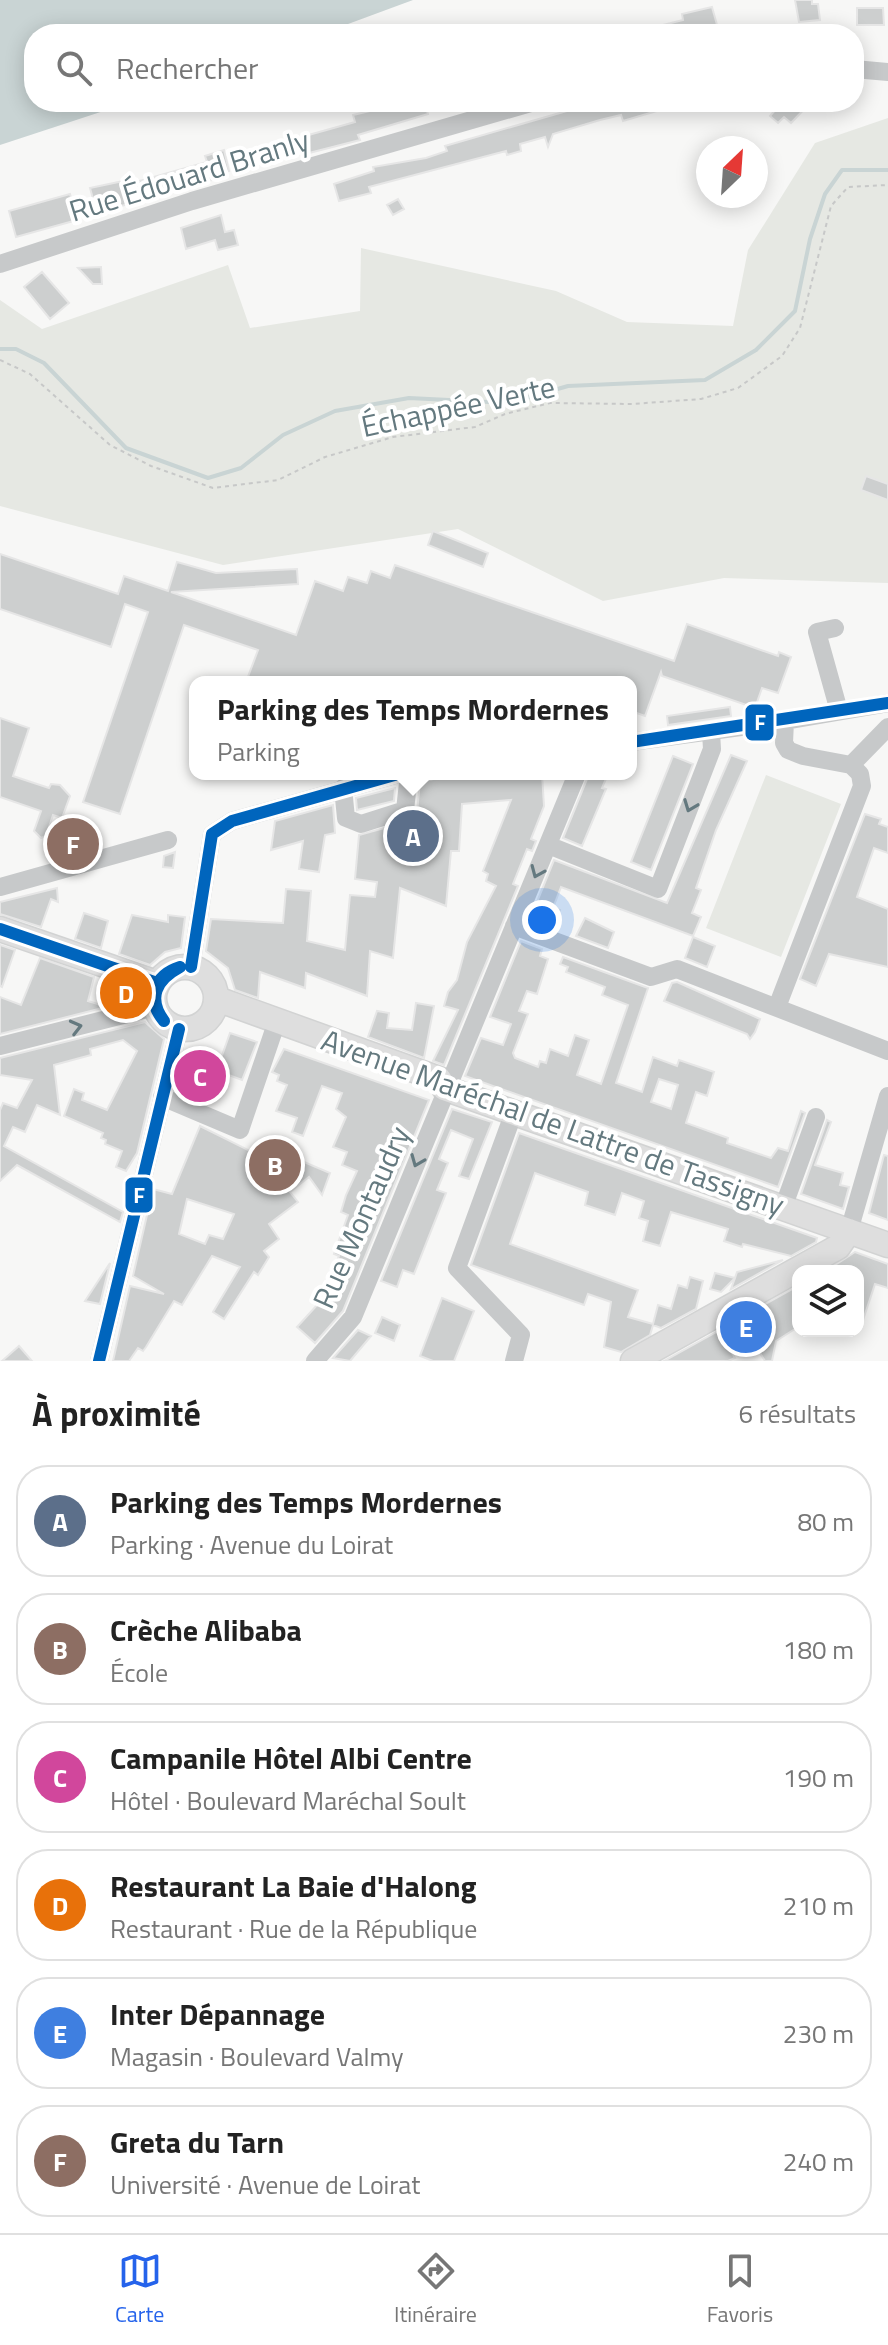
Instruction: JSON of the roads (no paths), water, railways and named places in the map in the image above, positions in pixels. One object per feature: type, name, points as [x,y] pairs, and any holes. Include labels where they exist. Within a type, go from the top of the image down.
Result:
[{"type":"main road","points":[[0,929],[156,993]]},
{"type":"main road","points":[[191,967],[207,975],[215,1007],[198,1027],[179,1029],[162,1020],[156,993],[171,970],[191,967]]},
{"type":"main road","name":"Avenue Maréchal de Lattre de Tassigny","points":[[215,1007],[439,1079],[446,1088],[888,1245]]},
{"type":"main road","points":[[633,1361],[838,1247],[849,1231]]},
{"type":"street","points":[[864,70],[888,72]]},
{"type":"street","name":"Rue Édouard Branly","points":[[0,264],[192,201],[499,112]]},
{"type":"street","points":[[835,628],[817,632],[839,711]]},
{"type":"street","points":[[637,741],[888,703]]},
{"type":"street","points":[[777,1007],[862,786],[860,774],[851,765],[788,750],[784,743],[785,721]]},
{"type":"street","points":[[851,765],[888,727]]},
{"type":"street","points":[[548,845],[658,889],[712,749],[711,732]]},
{"type":"street","points":[[191,967],[212,834],[232,821],[374,780]]},
{"type":"street","points":[[343,788],[346,818],[361,824],[405,810],[408,780]]},
{"type":"street","name":"Rue Montaudry","points":[[315,1361],[353,1317],[575,780]]},
{"type":"street","points":[[0,887],[168,840]]},
{"type":"street","points":[[514,926],[631,972],[651,977],[677,969],[888,1051]]},
{"type":"street","points":[[0,1046],[143,1010],[156,993]]},
{"type":"street","points":[[162,1097],[240,1130],[274,1028]]},
{"type":"street","points":[[99,1361],[179,1029]]},
{"type":"street","points":[[849,1231],[888,1096]]},
{"type":"street","points":[[514,1112],[457,1268],[521,1335],[514,1361]]},
{"type":"street","points":[[783,1208],[816,1117]]},
{"type":"waterway","points":[[0,349],[16,349],[44,363],[126,448],[208,478],[241,468],[283,435],[335,411],[409,398],[509,403],[568,386],[705,380],[756,350],[795,311],[810,239],[825,194],[842,170],[888,170]]},
{"type":"place","name":"Parking des Temps Mordernes","points":[[413,836]]},
{"type":"place","name":"Greta du Tarn","points":[[73,844]]},
{"type":"place","name":"Restaurant La Baie d'Halong","points":[[126,993]]},
{"type":"place","name":"Campanile Hôtel Albi Centre","points":[[200,1076]]},
{"type":"place","name":"Crèche Alibaba","points":[[275,1165]]},
{"type":"place","name":"Inter Dépannage","points":[[746,1327]]}]
